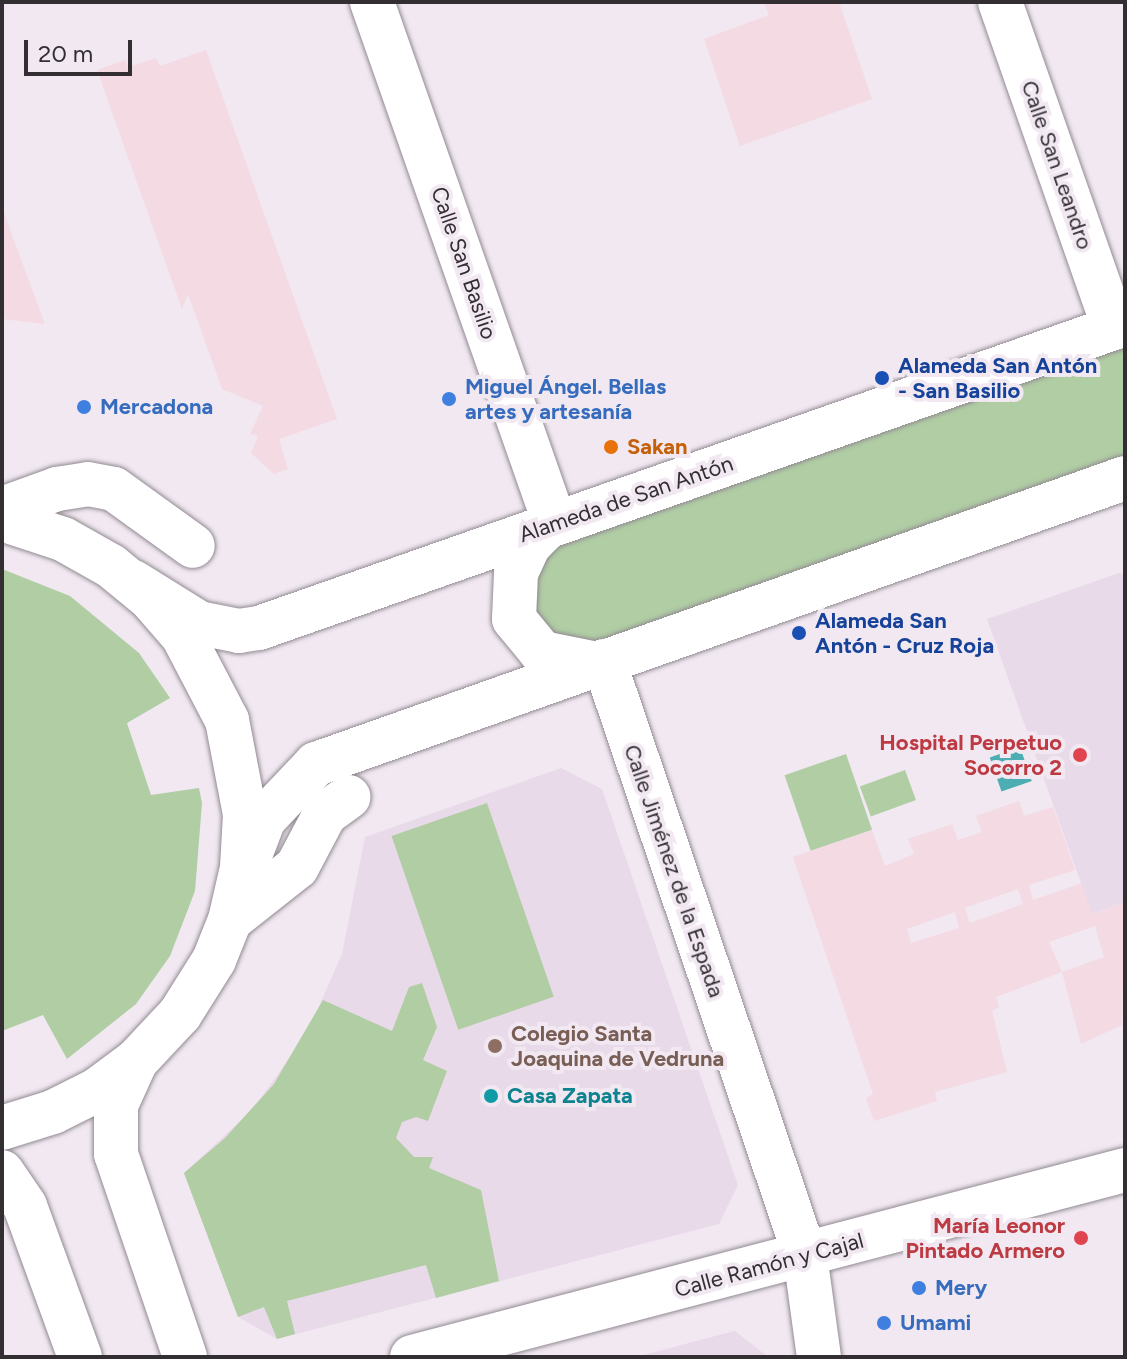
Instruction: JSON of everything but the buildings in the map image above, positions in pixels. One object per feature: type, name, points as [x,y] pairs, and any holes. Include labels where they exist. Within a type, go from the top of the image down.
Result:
[{"type":"main road","name":"Calle San Basilio","points":[[372,2],[551,526]]},
{"type":"main road","name":"Calle San Leandro","points":[[1000,2],[1119,326]]},
{"type":"main road","name":"Alameda de San Antón","points":[[133,582],[183,616],[212,627],[249,630],[1119,326]]},
{"type":"main road","points":[[2,1128],[75,1102],[136,1061],[193,997],[234,902],[264,819],[316,764],[1125,478]]},
{"type":"main road","points":[[2,509],[57,489],[88,484],[114,489],[193,546]]},
{"type":"main road","points":[[2,519],[63,539],[133,582],[194,652],[227,720],[243,791],[234,902]]},
{"type":"main road","points":[[551,526],[529,545],[516,573],[514,619],[542,653],[600,662]]},
{"type":"main road","name":"Calle Jiménez de la Espada","points":[[600,662],[805,1255],[819,1357]]},
{"type":"main road","points":[[234,902],[297,867],[325,814],[348,797]]},
{"type":"main road","points":[[136,1061],[116,1105],[116,1154],[185,1357]]},
{"type":"main road","name":"Calle Ramón y Cajal","points":[[412,1357],[1125,1170]]},
{"type":"main road","points":[[2,1172],[25,1206],[80,1357]]},
{"type":"shaded area","points":[[764,2],[839,2],[872,99],[740,146],[704,39],[769,15]]},
{"type":"shaded area","points":[[206,50],[337,419],[279,439],[288,469],[274,474],[251,453],[258,436],[250,434],[263,406],[222,389],[188,294],[182,309],[97,70],[125,60],[128,67],[156,58],[160,66]]},
{"type":"shaded area","points":[[2,207],[19,254],[45,324],[2,319]]},
{"type":"shaded area","name":"Hospital Perpetuo Socorro 2","points":[[1119,573],[1125,575],[1125,902],[1092,914],[987,619]]},
{"type":"shaded area","name":"Colegio Santa Joaquina de Vedruna","points":[[561,768],[602,789],[738,1185],[719,1224],[277,1339],[238,1317],[184,1173],[253,1109],[307,1033],[342,954],[365,837]]},
{"type":"shaded area","points":[[1019,801],[1024,816],[1053,807],[1075,870],[1029,885],[1033,900],[1082,883],[1093,914],[1125,902],[1122,1025],[1081,1044],[1062,972],[996,997],[999,1007],[992,1011],[1007,1072],[935,1092],[937,1101],[874,1121],[866,1098],[873,1094],[793,857],[872,830],[885,866],[914,854],[908,839],[952,824],[958,840],[982,832],[976,816]],"holes":[[[1018,889],[1023,904],[970,923],[965,908]],[[955,912],[959,928],[911,943],[907,929]],[[1095,926],[1104,957],[1062,972],[1049,942]]]},
{"type":"shaded area","points":[[734,1331],[768,1357],[636,1357]]},
{"type":"green space","points":[[1125,324],[1125,478],[597,664],[542,653],[521,560]]},
{"type":"green space","points":[[2,569],[70,596],[139,653],[170,698],[127,723],[151,795],[199,788],[202,803],[195,891],[170,956],[136,1004],[67,1059],[43,1015],[2,1031]]},
{"type":"green space","points":[[846,754],[872,830],[811,851],[785,775]]},
{"type":"green space","points":[[905,770],[916,800],[871,816],[860,786]]},
{"type":"green space","points":[[487,803],[554,997],[458,1030],[392,836]]},
{"type":"green space","points":[[422,983],[437,1027],[423,1060],[447,1071],[428,1121],[416,1117],[402,1122],[396,1138],[414,1157],[433,1157],[429,1168],[481,1190],[499,1281],[436,1298],[426,1265],[287,1301],[295,1334],[277,1339],[264,1307],[238,1317],[184,1173],[225,1138],[274,1084],[323,1000],[392,1031],[409,987]]},
{"type":"water","points":[[1020,747],[1032,781],[1001,791],[990,757]]},
{"type":"place","name":"Alameda San Antón - San Basilio","points":[[882,378]]},
{"type":"place","name":"Miguel Ángel. Bellas artes y artesanía","points":[[449,399]]},
{"type":"place","name":"Mercadona","points":[[84,407]]},
{"type":"place","name":"Sakan","points":[[611,447]]},
{"type":"place","name":"Alameda San Antón - Cruz Roja","points":[[799,633]]},
{"type":"place","name":"Hospital Perpetuo Socorro 2","points":[[1080,755]]},
{"type":"place","name":"Colegio Santa Joaquina de Vedruna","points":[[495,1046]]},
{"type":"place","name":"Casa Zapata","points":[[491,1096]]},
{"type":"place","name":"María Leonor Pintado Armero","points":[[1081,1238]]},
{"type":"place","name":"Mery","points":[[919,1288]]},
{"type":"place","name":"Umami","points":[[884,1323]]}]
